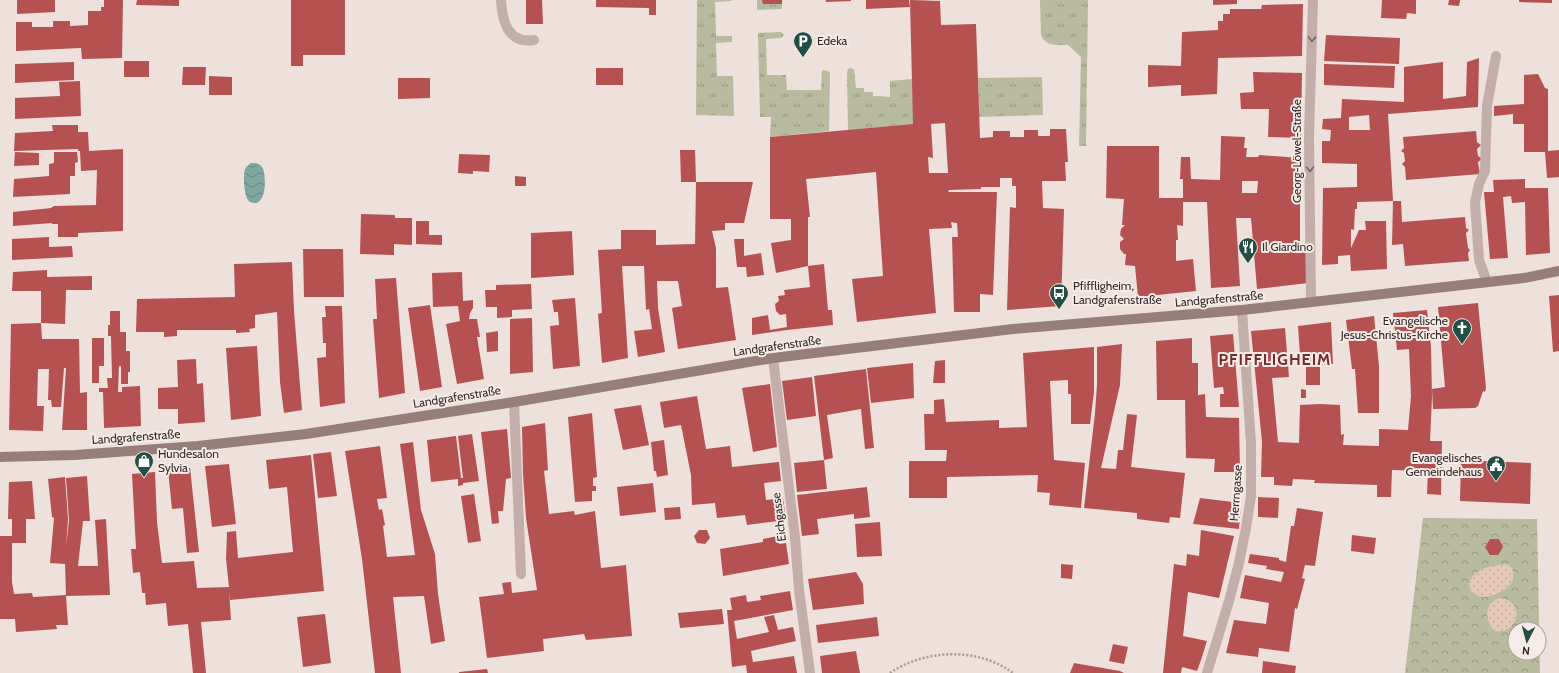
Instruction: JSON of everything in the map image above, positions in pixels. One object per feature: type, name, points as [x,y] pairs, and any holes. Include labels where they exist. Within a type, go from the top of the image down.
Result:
[{"type":"street","points":[[501,0],[504,22],[507,29],[517,38],[522,40],[534,40]]},
{"type":"street","name":"Georg-Löwel-Straße","points":[[1311,302],[1310,137],[1313,0]]},
{"type":"street","points":[[1486,282],[1479,260],[1475,202],[1479,184],[1485,171],[1486,106],[1496,56]]},
{"type":"street","name":"Landgrafenstraße","points":[[0,457],[75,454],[214,444],[306,434],[514,402],[773,358],[1013,329],[1242,310],[1524,278],[1559,271]]},
{"type":"street","name":"Herrngasse","points":[[1207,673],[1239,563],[1246,528],[1250,496],[1251,444],[1242,310]]},
{"type":"street","name":"Eichgasse","points":[[773,358],[795,537],[799,590],[810,673]]},
{"type":"street","points":[[514,402],[521,574]]},
{"type":"path","points":[[890,673],[919,658],[942,655],[969,655],[990,660],[1013,673]]},
{"type":"green space","points":[[697,0],[732,1],[715,2],[716,36],[732,36],[732,42],[716,43],[717,76],[733,76],[734,116],[696,115]]},
{"type":"green space","points":[[757,0],[763,0],[763,4],[782,4],[782,9],[757,10]]},
{"type":"green space","points":[[1040,0],[1088,0],[1086,146],[1079,146],[1081,57],[1068,45],[1052,44],[1043,39],[1041,35]]},
{"type":"green space","points":[[781,32],[784,35],[781,38],[766,39],[767,75],[786,75],[787,90],[821,90],[822,70],[828,71],[830,73],[829,131],[770,137],[771,117],[760,117],[758,33]]},
{"type":"green space","points":[[851,68],[854,70],[856,88],[864,88],[864,92],[873,92],[873,96],[890,97],[890,81],[912,79],[914,124],[848,130],[847,73],[848,69]]},
{"type":"green space","points":[[1042,77],[1043,115],[979,117],[978,78]]},
{"type":"green space","points":[[1423,518],[1537,519],[1539,621],[1507,621],[1507,661],[1540,661],[1540,673],[1405,673]]},
{"type":"sand","points":[[1505,564],[1510,565],[1513,574],[1510,585],[1491,596],[1481,597],[1471,591],[1469,583],[1475,574],[1489,567]]},
{"type":"sand","points":[[1500,598],[1508,600],[1514,605],[1516,611],[1515,621],[1507,621],[1507,629],[1502,631],[1494,631],[1487,617],[1488,608],[1494,601]]},
{"type":"water","points":[[251,163],[262,167],[265,177],[263,196],[260,201],[256,203],[248,200],[244,186],[245,170]]},
{"type":"building","points":[[17,0],[55,0],[55,12],[17,14]]},
{"type":"building","points":[[104,0],[123,0],[122,58],[82,59],[81,48],[16,51],[16,22],[32,22],[32,27],[53,27],[53,21],[70,21],[70,26],[88,25],[88,11],[101,11],[101,7],[104,7]]},
{"type":"building","points":[[137,0],[179,0],[179,6],[136,5]]},
{"type":"building","points":[[291,0],[345,0],[345,55],[303,55],[303,66],[291,66]]},
{"type":"building","points":[[526,0],[542,0],[543,24],[526,24]]},
{"type":"building","points":[[596,0],[656,0],[656,15],[649,15],[649,8],[596,7]]},
{"type":"building","points":[[762,0],[782,0],[782,4],[763,4]]},
{"type":"building","points":[[826,0],[851,0],[851,1],[826,2]]},
{"type":"building","points":[[866,0],[909,0],[910,7],[866,9]]},
{"type":"building","points":[[910,0],[940,1],[941,25],[976,24],[980,138],[993,137],[993,131],[1010,131],[1010,137],[1024,137],[1024,130],[1038,130],[1038,136],[1050,136],[1050,129],[1066,129],[1068,162],[1065,162],[1066,181],[1042,181],[1043,208],[1064,209],[1061,306],[1007,310],[1010,207],[1016,208],[1016,186],[1012,186],[1012,178],[1000,178],[1000,187],[949,190],[948,192],[997,192],[993,295],[980,294],[980,312],[954,312],[952,237],[958,237],[957,223],[951,222],[952,228],[929,229],[936,313],[857,322],[852,279],[883,276],[876,172],[806,179],[810,217],[808,217],[808,266],[776,273],[771,243],[791,240],[791,219],[770,219],[770,137],[913,124]],"holes":[[[945,123],[948,173],[929,173],[928,157],[933,158],[931,124]]]},
{"type":"building","points":[[1213,0],[1237,0],[1237,4],[1213,5]]},
{"type":"building","points":[[1382,0],[1416,0],[1416,14],[1407,13],[1406,19],[1381,18]]},
{"type":"building","points":[[1449,0],[1460,0],[1459,6],[1448,5]]},
{"type":"building","points":[[1519,0],[1552,0],[1552,3],[1519,2]]},
{"type":"building","points":[[1303,4],[1302,56],[1218,58],[1217,94],[1181,96],[1181,85],[1148,87],[1148,65],[1181,66],[1182,32],[1218,30],[1218,21],[1223,21],[1223,14],[1230,14],[1230,9],[1261,9],[1262,5]]},
{"type":"building","points":[[1326,35],[1400,38],[1399,64],[1324,61]]},
{"type":"building","points":[[1479,58],[1478,107],[1388,114],[1393,201],[1357,202],[1357,209],[1355,209],[1354,230],[1351,229],[1351,248],[1359,230],[1366,230],[1365,221],[1386,221],[1387,269],[1351,271],[1350,255],[1338,256],[1338,264],[1322,265],[1323,188],[1357,187],[1357,164],[1322,163],[1322,141],[1330,141],[1331,130],[1322,129],[1323,119],[1341,118],[1342,99],[1404,102],[1404,67],[1443,62],[1443,99],[1466,96],[1467,62]],"holes":[[[1369,115],[1370,130],[1349,130],[1349,117]]]},
{"type":"building","points":[[124,61],[149,61],[149,77],[124,77]]},
{"type":"building","points":[[74,62],[74,80],[15,83],[15,64]]},
{"type":"building","points":[[1324,64],[1395,66],[1394,88],[1324,85]]},
{"type":"building","points":[[183,67],[206,67],[205,85],[182,85]]},
{"type":"building","points":[[596,68],[623,68],[623,85],[596,85]]},
{"type":"building","points":[[1253,72],[1302,73],[1301,138],[1268,137],[1269,109],[1241,109],[1240,93],[1254,92]]},
{"type":"building","points":[[1538,74],[1545,88],[1548,89],[1548,151],[1559,150],[1559,177],[1547,178],[1545,152],[1524,152],[1524,124],[1513,124],[1513,114],[1494,116],[1494,106],[1524,104],[1524,75]]},
{"type":"building","points":[[209,76],[232,77],[232,95],[209,95]]},
{"type":"building","points":[[398,78],[430,78],[430,98],[398,99]]},
{"type":"building","points":[[80,81],[81,116],[15,119],[15,98],[60,96],[59,82]]},
{"type":"building","points":[[52,125],[78,125],[78,132],[88,132],[89,151],[123,149],[123,231],[78,233],[78,237],[58,237],[58,224],[52,223],[13,226],[13,212],[51,208],[54,206],[96,205],[97,170],[81,171],[80,151],[78,151],[78,149],[14,151],[15,133],[53,131]]},
{"type":"building","points":[[1476,131],[1477,142],[1481,145],[1477,149],[1478,156],[1482,159],[1478,162],[1480,174],[1406,180],[1405,167],[1402,164],[1405,161],[1404,153],[1401,151],[1404,148],[1403,137]]},
{"type":"building","points":[[1221,136],[1245,137],[1244,148],[1247,148],[1246,157],[1258,157],[1259,155],[1300,158],[1300,243],[1307,244],[1308,283],[1257,289],[1251,218],[1236,218],[1240,286],[1211,288],[1207,202],[1183,202],[1183,226],[1177,225],[1178,240],[1176,240],[1176,261],[1193,259],[1196,291],[1138,297],[1135,266],[1125,265],[1126,254],[1124,254],[1120,249],[1120,242],[1124,239],[1120,235],[1121,229],[1125,225],[1122,225],[1124,199],[1106,198],[1107,146],[1159,146],[1159,198],[1183,198],[1183,179],[1180,179],[1181,157],[1190,157],[1191,179],[1220,180]],"holes":[[[1242,181],[1258,181],[1257,193],[1242,193]]]},
{"type":"building","points":[[680,150],[695,150],[696,182],[681,182]]},
{"type":"building","points":[[15,152],[39,153],[39,165],[14,166]]},
{"type":"building","points":[[54,152],[77,152],[78,162],[75,163],[75,176],[70,176],[70,194],[13,197],[14,179],[49,176],[49,164],[54,163]]},
{"type":"building","points":[[459,154],[490,155],[489,172],[473,171],[473,174],[458,173]]},
{"type":"building","points":[[515,176],[526,177],[526,186],[515,186]]},
{"type":"building","points":[[1525,179],[1525,188],[1548,188],[1550,253],[1526,255],[1525,202],[1512,203],[1511,196],[1503,197],[1508,258],[1490,259],[1484,192],[1494,192],[1493,180]]},
{"type":"building","points":[[696,182],[753,182],[744,223],[725,223],[725,230],[712,231],[716,248],[716,288],[728,287],[736,340],[678,349],[672,308],[682,306],[678,281],[657,281],[658,308],[665,352],[638,357],[634,331],[652,329],[649,309],[646,310],[644,266],[622,266],[628,358],[602,363],[598,314],[602,313],[598,250],[621,249],[621,230],[656,230],[656,245],[695,244]]},
{"type":"building","points":[[1393,201],[1401,201],[1402,222],[1465,217],[1466,228],[1469,230],[1466,233],[1468,248],[1470,250],[1468,253],[1469,261],[1405,266],[1403,244],[1392,245]]},
{"type":"building","points":[[361,214],[395,215],[395,218],[412,218],[412,245],[394,244],[394,255],[360,254]]},
{"type":"building","points":[[416,221],[429,221],[429,235],[442,235],[442,245],[416,244]]},
{"type":"building","points":[[572,231],[574,275],[531,278],[531,233]]},
{"type":"building","points":[[49,237],[49,247],[72,246],[73,257],[12,260],[12,239]]},
{"type":"building","points":[[734,239],[744,239],[744,256],[761,253],[764,275],[747,277],[746,267],[737,267]]},
{"type":"building","points":[[303,249],[343,249],[344,297],[304,297]]},
{"type":"building","points":[[292,262],[294,311],[302,410],[284,413],[280,382],[277,312],[255,315],[255,328],[249,329],[250,332],[236,333],[236,330],[177,330],[177,336],[164,337],[164,332],[136,332],[137,299],[235,297],[234,264]]},
{"type":"building","points":[[824,264],[828,310],[832,310],[833,325],[752,335],[752,318],[768,315],[770,330],[787,327],[786,314],[780,315],[776,311],[775,304],[779,301],[778,296],[785,295],[784,290],[810,287],[808,266]]},
{"type":"building","points":[[47,270],[47,277],[92,276],[92,290],[66,290],[65,324],[41,323],[41,291],[12,291],[13,272]]},
{"type":"building","points":[[462,272],[463,301],[473,300],[473,308],[469,319],[477,319],[480,337],[477,337],[484,379],[457,384],[446,324],[460,321],[458,306],[433,307],[432,273]]},
{"type":"building","points":[[396,278],[405,393],[379,398],[373,319],[377,319],[375,279]]},
{"type":"building","points":[[531,284],[532,309],[512,310],[512,317],[497,318],[497,307],[486,307],[485,290],[496,290],[496,285]]},
{"type":"building","points":[[1559,295],[1559,351],[1553,352],[1549,296]]},
{"type":"building","points":[[575,298],[580,366],[553,369],[550,326],[559,325],[558,312],[554,312],[552,300]]},
{"type":"building","name":"Evangelische Jesus-Christus-Kirche","points":[[1478,303],[1486,388],[1485,392],[1483,391],[1478,406],[1475,408],[1433,409],[1432,389],[1445,387],[1438,307]]},
{"type":"building","points":[[430,305],[442,387],[420,391],[408,308]]},
{"type":"building","points":[[325,306],[342,306],[345,403],[320,407],[317,358],[326,357],[326,343],[323,343],[322,317],[326,317]]},
{"type":"building","points":[[1427,310],[1431,347],[1432,397],[1430,441],[1442,441],[1441,495],[1427,494],[1428,471],[1392,470],[1391,497],[1377,497],[1377,485],[1314,483],[1315,480],[1293,479],[1292,486],[1274,485],[1274,477],[1261,477],[1262,442],[1251,331],[1285,328],[1289,377],[1272,378],[1278,442],[1299,443],[1300,405],[1320,404],[1340,405],[1341,435],[1344,434],[1343,445],[1379,446],[1379,429],[1408,430],[1411,396],[1409,349],[1397,350],[1393,313]]},
{"type":"building","points":[[110,311],[120,311],[120,332],[126,332],[126,351],[130,351],[130,372],[128,372],[128,384],[121,384],[121,366],[119,366],[118,392],[122,392],[122,387],[140,386],[141,426],[104,428],[103,392],[99,392],[99,388],[108,388],[107,378],[112,378],[111,336],[108,336]]},
{"type":"building","points":[[1374,316],[1379,366],[1379,413],[1358,413],[1355,369],[1352,369],[1346,320]]},
{"type":"building","points":[[532,318],[533,372],[510,374],[510,319]]},
{"type":"building","points":[[1331,322],[1333,364],[1320,365],[1320,385],[1306,385],[1306,365],[1310,365],[1310,355],[1300,355],[1298,326]]},
{"type":"building","points":[[41,323],[42,339],[79,339],[80,393],[87,392],[87,430],[62,430],[66,368],[64,368],[61,407],[52,407],[51,400],[48,400],[49,369],[38,369],[37,406],[44,406],[43,431],[9,430],[11,324]]},
{"type":"building","points":[[498,331],[498,351],[487,352],[486,333]]},
{"type":"building","points":[[1233,334],[1239,407],[1220,407],[1220,394],[1224,394],[1223,387],[1214,388],[1210,336]]},
{"type":"building","points":[[92,338],[104,338],[104,366],[99,366],[99,383],[92,383]]},
{"type":"building","points":[[1192,338],[1192,363],[1198,363],[1198,395],[1205,394],[1206,417],[1239,418],[1240,472],[1214,472],[1215,459],[1186,458],[1185,400],[1157,400],[1156,341]]},
{"type":"building","points":[[1122,344],[1120,385],[1101,468],[1116,469],[1118,450],[1123,450],[1127,414],[1137,415],[1131,467],[1185,473],[1180,518],[1170,517],[1169,523],[1137,519],[1137,513],[1084,508],[1095,413],[1097,347]]},
{"type":"building","points":[[257,346],[261,416],[231,420],[226,348]]},
{"type":"building","points":[[1094,347],[1094,392],[1090,424],[1071,424],[1071,394],[1068,394],[1068,380],[1050,381],[1054,460],[1085,463],[1081,508],[1049,505],[1050,493],[1037,492],[1038,475],[947,477],[947,498],[909,498],[909,461],[946,461],[947,450],[925,450],[924,414],[934,414],[934,400],[944,399],[946,422],[999,420],[999,428],[1027,427],[1023,353]]},
{"type":"building","points":[[196,359],[197,384],[203,383],[205,422],[178,424],[178,409],[158,409],[158,388],[178,387],[177,360]]},
{"type":"building","points":[[945,360],[945,383],[933,383],[935,361]]},
{"type":"building","points":[[913,363],[914,398],[871,403],[867,368]]},
{"type":"building","points":[[866,369],[874,448],[865,449],[861,409],[827,415],[833,458],[824,460],[814,376]]},
{"type":"building","points":[[812,377],[816,416],[787,420],[782,381]]},
{"type":"building","points":[[770,384],[777,447],[753,452],[742,388]]},
{"type":"building","points":[[1301,389],[1306,390],[1306,398],[1301,398]]},
{"type":"building","points":[[697,396],[706,449],[730,446],[732,467],[779,462],[781,481],[764,483],[766,500],[783,498],[786,520],[747,525],[745,515],[717,518],[715,503],[692,505],[691,475],[681,425],[664,428],[660,402]]},
{"type":"building","points":[[641,405],[649,445],[623,450],[614,409]]},
{"type":"building","points":[[592,413],[597,477],[593,478],[593,486],[596,486],[596,491],[592,491],[592,501],[575,502],[568,417]]},
{"type":"building","points":[[545,423],[548,470],[544,471],[549,514],[574,511],[575,515],[595,511],[601,568],[626,565],[632,636],[586,640],[584,634],[543,639],[544,651],[487,658],[479,597],[504,594],[502,583],[511,582],[512,593],[537,590],[526,518],[522,427]]},
{"type":"building","points":[[507,429],[511,478],[506,479],[503,511],[498,511],[499,523],[492,524],[481,432]]},
{"type":"building","points":[[472,434],[479,481],[463,483],[463,485],[458,486],[458,479],[431,482],[427,440],[456,436],[461,478],[463,478],[458,436]]},
{"type":"building","points":[[664,440],[668,475],[657,477],[656,471],[654,471],[651,442]]},
{"type":"building","points":[[413,442],[421,510],[435,554],[438,594],[445,641],[431,644],[424,596],[393,597],[401,673],[375,673],[362,559],[345,451],[380,446],[387,498],[377,499],[379,510],[382,509],[385,525],[383,526],[387,557],[415,555],[400,444]]},
{"type":"building","points":[[331,452],[337,496],[318,498],[313,454]]},
{"type":"building","points":[[311,455],[324,591],[230,600],[229,590],[231,620],[201,622],[206,673],[193,673],[188,624],[168,626],[166,603],[146,605],[145,593],[142,593],[140,572],[133,573],[131,549],[136,549],[132,474],[155,472],[157,522],[162,563],[194,561],[197,588],[229,587],[226,559],[227,532],[236,531],[238,558],[293,552],[287,487],[269,489],[266,460]]},
{"type":"building","points":[[824,460],[827,489],[797,492],[794,463]]},
{"type":"building","name":"Evangelisches Gemeindehaus","points":[[1461,460],[1531,463],[1530,504],[1460,501]]},
{"type":"building","points":[[229,464],[236,524],[212,527],[205,466]]},
{"type":"building","points":[[190,468],[199,552],[187,553],[183,508],[172,509],[168,470]]},
{"type":"building","points":[[87,476],[90,521],[83,521],[78,566],[98,566],[95,520],[106,519],[110,595],[66,596],[68,625],[56,625],[57,629],[16,632],[15,619],[0,619],[0,536],[12,536],[12,519],[8,519],[9,482],[32,481],[35,519],[26,519],[26,543],[12,543],[12,582],[14,594],[32,593],[33,597],[66,595],[65,564],[50,563],[54,518],[52,517],[48,479],[65,477],[68,519],[66,548],[69,520],[66,478]]},
{"type":"building","points":[[653,483],[656,512],[620,516],[617,487]]},
{"type":"building","points":[[867,487],[870,517],[854,519],[854,514],[817,519],[819,534],[802,536],[797,495]]},
{"type":"building","points":[[474,494],[481,541],[468,543],[461,496]]},
{"type":"building","points":[[1258,497],[1279,498],[1278,518],[1258,517]]},
{"type":"building","points":[[1200,498],[1241,503],[1239,529],[1193,524]]},
{"type":"building","points":[[680,507],[681,519],[665,520],[664,508]]},
{"type":"building","points":[[1297,508],[1323,512],[1315,566],[1305,565],[1302,578],[1305,579],[1297,609],[1295,608],[1289,652],[1259,648],[1258,657],[1226,653],[1234,620],[1266,624],[1269,603],[1240,598],[1245,575],[1281,582],[1284,572],[1266,569],[1267,566],[1248,563],[1250,554],[1279,558],[1279,560],[1286,562],[1291,526],[1294,526]]},
{"type":"building","points":[[880,522],[882,556],[857,557],[855,524]]},
{"type":"building","points":[[699,530],[707,530],[710,538],[705,544],[697,543],[694,536]]},
{"type":"building","points":[[1201,530],[1234,536],[1219,598],[1188,592],[1183,636],[1207,641],[1197,671],[1182,667],[1181,673],[1163,673],[1174,564],[1186,566],[1187,554],[1199,556]]},
{"type":"building","points":[[1352,535],[1376,538],[1374,554],[1351,551]]},
{"type":"building","points":[[778,536],[779,544],[786,543],[789,564],[723,576],[720,549],[763,542],[763,539]]},
{"type":"building","points":[[1490,539],[1499,539],[1503,547],[1498,555],[1490,555],[1485,547]]},
{"type":"building","points":[[1061,564],[1073,565],[1072,579],[1061,578]]},
{"type":"building","points":[[856,572],[863,584],[864,604],[813,610],[808,579]]},
{"type":"building","points":[[790,591],[793,610],[734,621],[737,639],[769,632],[764,617],[774,615],[778,630],[793,627],[796,641],[751,651],[753,662],[794,656],[797,673],[747,673],[746,665],[732,667],[727,610],[732,610],[730,598],[746,595],[747,602],[761,600],[760,596]]},
{"type":"building","points":[[722,609],[724,624],[680,628],[678,613]]},
{"type":"building","points":[[325,614],[331,663],[303,667],[297,617]]},
{"type":"building","points":[[877,617],[879,636],[818,643],[816,625]]},
{"type":"building","points":[[1113,644],[1128,647],[1124,664],[1109,661]]},
{"type":"building","points":[[856,651],[860,673],[822,673],[820,656]]},
{"type":"building","points":[[1263,661],[1296,666],[1295,673],[1262,673]]},
{"type":"building","points":[[1074,663],[1120,671],[1124,673],[1070,673]]},
{"type":"building","points":[[487,669],[488,673],[459,673],[459,672]]},
{"type":"place","name":"Edeka","points":[[803,58]]},
{"type":"place","name":"Il Giardino","points":[[1248,264]]},
{"type":"place","name":"Pfiffligheim, Landgrafenstraße","points":[[1059,310]]},
{"type":"place","name":"Evangelische Jesus-Christus-Kirche","points":[[1462,345]]},
{"type":"place","name":"Hundesalon Sylvia","points":[[144,478]]},
{"type":"place","name":"Evangelisches Gemeindehaus","points":[[1496,482]]},
{"type":"district","name":"PFIFFLIGHEIM","points":[[1275,359]]}]
